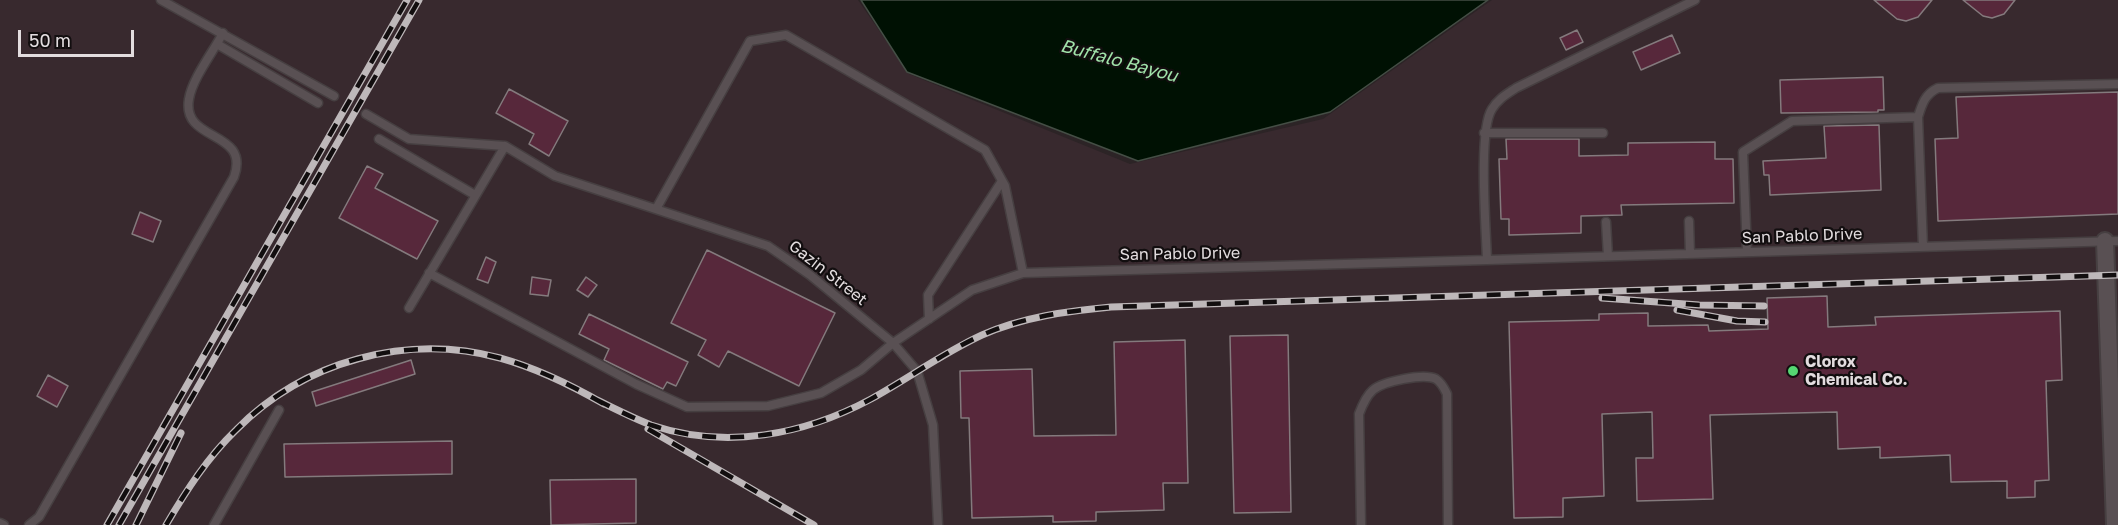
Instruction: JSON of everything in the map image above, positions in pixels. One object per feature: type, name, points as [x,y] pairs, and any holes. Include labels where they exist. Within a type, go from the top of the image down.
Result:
[{"type":"street","points":[[2112,241],[2115,525]]},
{"type":"lane","points":[[161,0],[334,96]]},
{"type":"lane","points":[[1486,260],[1484,133],[1491,110],[1502,97],[1509,93],[1695,0]]},
{"type":"lane","points":[[29,525],[39,517],[234,177],[238,158],[234,150],[196,126],[188,108],[192,87],[223,33]]},
{"type":"lane","points":[[656,209],[750,41],[786,35],[985,150],[1005,186],[1023,273]]},
{"type":"lane","points":[[217,44],[318,103]]},
{"type":"lane","points":[[1923,247],[1918,117],[1929,92],[1938,88],[2118,84]]},
{"type":"lane","points":[[366,114],[409,139],[505,146],[408,308]]},
{"type":"lane","points":[[1747,252],[1743,152],[1792,121],[1918,117]]},
{"type":"lane","points":[[1484,133],[1603,133]]},
{"type":"lane","points":[[379,139],[475,195]]},
{"type":"lane","name":"Gazin Street","points":[[505,146],[555,176],[768,246],[810,275],[892,343],[917,371],[933,425],[938,525]]},
{"type":"lane","points":[[929,319],[928,296],[1002,181]]},
{"type":"lane","points":[[1689,221],[1690,254]]},
{"type":"lane","points":[[1606,222],[1608,256]]},
{"type":"lane","name":"San Pablo Drive","points":[[429,273],[636,384],[687,407],[768,406],[821,393],[861,370],[892,343],[972,290],[1023,273],[2112,241]]},
{"type":"lane","points":[[1361,525],[1359,414],[1362,404],[1372,391],[1383,384],[1398,379],[1432,378],[1442,384],[1447,394],[1448,525]]},
{"type":"lane","points":[[214,525],[279,411]]},
{"type":"shaded area","points":[[0,0],[858,0],[909,74],[1130,164],[1323,119],[1492,0],[2118,0],[2118,525],[0,525]]},
{"type":"water","name":"Buffalo Bayou","points":[[861,0],[1488,0],[1330,112],[1138,161],[907,72]]},
{"type":"building","points":[[1874,0],[1932,0],[1918,17],[1906,21],[1897,19]]},
{"type":"building","points":[[1963,0],[2015,0],[2004,14],[1992,18],[1983,16]]},
{"type":"building","points":[[1577,30],[1583,42],[1566,50],[1560,38]]},
{"type":"building","points":[[1672,35],[1680,53],[1641,70],[1633,52]]},
{"type":"building","points":[[1883,77],[1884,110],[1878,110],[1878,112],[1781,113],[1780,80]]},
{"type":"building","points":[[509,89],[568,121],[549,156],[529,144],[534,134],[496,113]]},
{"type":"building","points":[[2118,92],[2118,214],[1938,221],[1935,139],[1958,138],[1956,97]]},
{"type":"building","points":[[1879,125],[1881,190],[1770,195],[1769,175],[1764,175],[1763,161],[1826,158],[1824,126]]},
{"type":"building","points":[[1506,139],[1579,139],[1579,156],[1628,155],[1628,143],[1715,142],[1715,159],[1733,159],[1734,203],[1621,205],[1622,215],[1581,216],[1581,233],[1509,235],[1509,219],[1501,219],[1499,159],[1507,159]]},
{"type":"building","points":[[367,166],[383,174],[375,188],[438,221],[417,259],[339,218]]},
{"type":"building","points":[[140,212],[161,221],[153,242],[132,234]]},
{"type":"building","points":[[707,250],[835,313],[799,386],[728,351],[719,367],[698,355],[706,340],[671,323]]},
{"type":"building","points":[[486,257],[496,262],[488,283],[477,279]]},
{"type":"building","points":[[532,277],[551,280],[548,296],[530,294]]},
{"type":"building","points":[[586,277],[597,285],[588,297],[577,290]]},
{"type":"building","points":[[1827,296],[1828,327],[1876,325],[1875,317],[2060,311],[2062,380],[2046,381],[2049,480],[2035,481],[2035,497],[2007,498],[2007,481],[1951,482],[1950,455],[1880,458],[1880,447],[1838,449],[1837,412],[1710,415],[1713,499],[1637,501],[1636,458],[1653,458],[1652,412],[1602,414],[1604,496],[1563,498],[1563,517],[1514,518],[1509,322],[1599,320],[1599,314],[1648,313],[1648,326],[1708,325],[1709,331],[1768,329],[1767,298]]},
{"type":"building","points":[[589,314],[688,362],[676,386],[667,382],[663,389],[604,360],[609,349],[579,334]]},
{"type":"building","points":[[1288,335],[1291,512],[1234,513],[1230,336]]},
{"type":"building","points":[[1185,340],[1188,483],[1163,483],[1164,510],[1096,512],[1096,521],[1053,522],[1053,516],[972,518],[969,418],[961,418],[960,371],[1032,369],[1034,436],[1116,435],[1114,342]]},
{"type":"building","points":[[411,360],[415,374],[316,406],[312,392]]},
{"type":"building","points":[[48,375],[68,386],[57,407],[37,396]]},
{"type":"building","points":[[452,441],[452,474],[285,477],[284,444]]},
{"type":"building","points":[[636,479],[636,523],[551,525],[550,480]]},
{"type":"railway","points":[[107,525],[407,0]]},
{"type":"railway","points":[[119,525],[419,0]]},
{"type":"railway","points":[[597,400],[651,425],[679,433],[708,437],[736,437],[792,430],[819,422],[871,399],[982,335],[1045,316],[1111,307],[2118,275]]},
{"type":"railway","points":[[1602,298],[1699,305],[1764,306]]},
{"type":"railway","points":[[1677,310],[1737,321],[1765,322]]},
{"type":"railway","points":[[166,525],[206,463],[236,430],[263,406],[293,386],[325,370],[358,359],[393,352],[429,349],[464,351],[500,358],[527,367],[604,404]]},
{"type":"railway","points":[[648,429],[814,525]]},
{"type":"railway","points":[[136,525],[181,433]]},
{"type":"place","name":"Clorox Chemical Co.","points":[[1793,371]]}]
